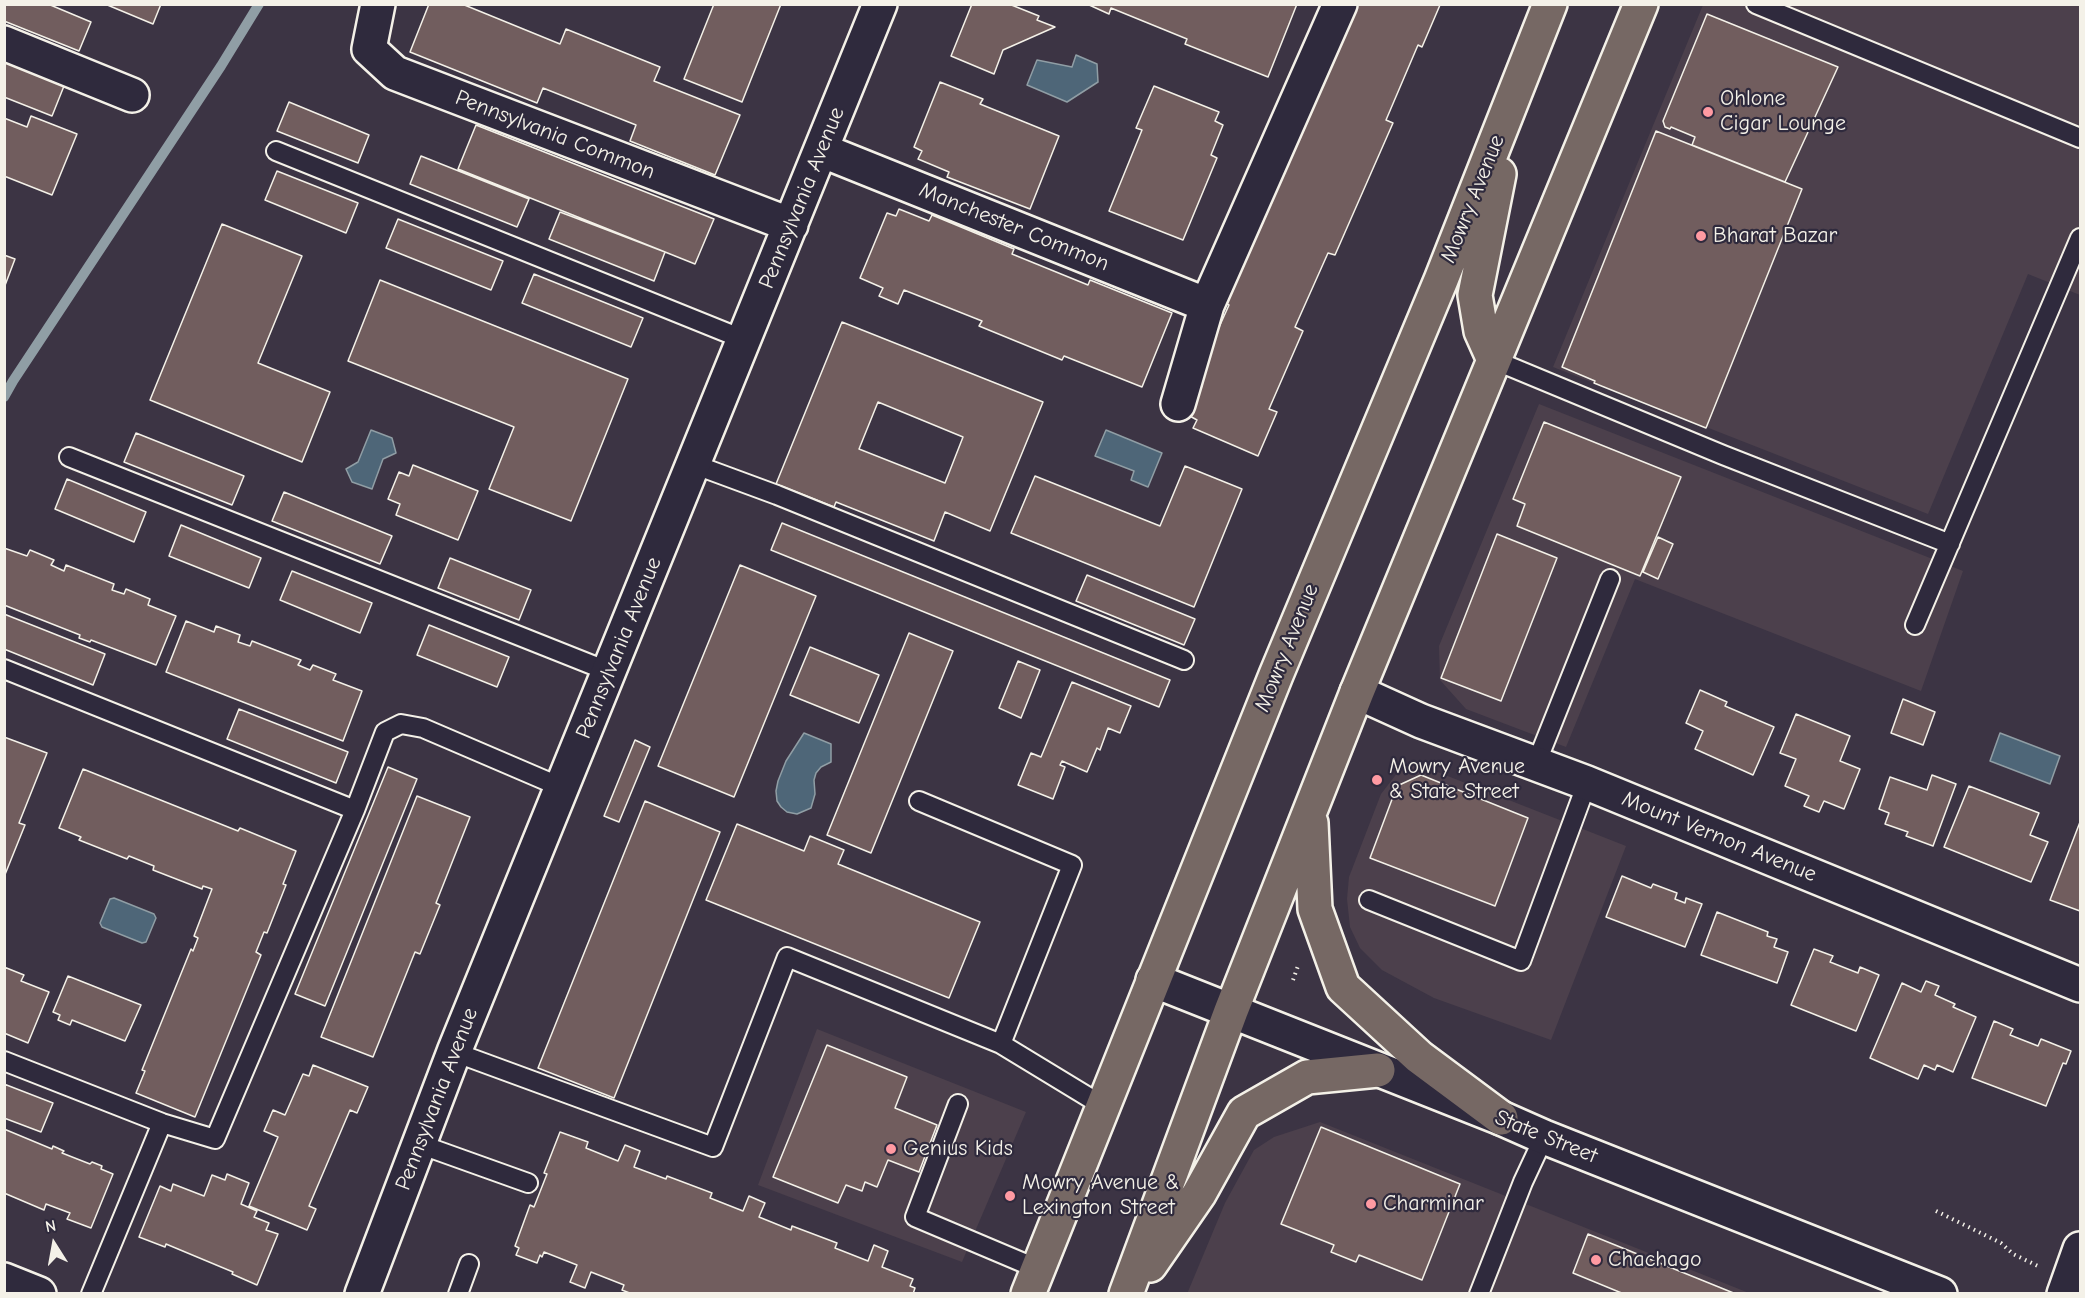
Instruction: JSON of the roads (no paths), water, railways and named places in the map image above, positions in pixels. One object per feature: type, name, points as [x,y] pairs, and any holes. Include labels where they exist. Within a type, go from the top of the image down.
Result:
[{"type":"main road","name":"Mowry Avenue","points":[[1033,1281],[1328,547],[1441,280],[1551,4]]},
{"type":"main road","points":[[1126,1293],[1231,1011],[1357,692],[1641,4]]},
{"type":"main road","points":[[1494,360],[1481,331],[1475,295],[1513,98]]},
{"type":"main road","points":[[1310,812],[1315,909],[1343,987],[1419,1057],[1501,1118]]},
{"type":"main road","points":[[1130,1293],[1199,1194],[1244,1113],[1307,1077],[1378,1070]]},
{"type":"street","name":"Pennsylvania Common","points":[[378,4],[369,49],[395,73],[791,225]]},
{"type":"street","name":"Pennsylvania Avenue","points":[[362,1293],[454,1052],[880,4]]},
{"type":"street","points":[[1178,404],[1207,305],[1340,4]]},
{"type":"street","points":[[4,43],[132,95]]},
{"type":"street","name":"Manchester Common","points":[[820,150],[1207,305]]},
{"type":"street","name":"Mount Vernon Avenue","points":[[1357,692],[1420,721],[1587,783],[2080,985]]},
{"type":"street","name":"State Street","points":[[1153,980],[1940,1293]]},
{"type":"street","points":[[2064,1293],[2080,1249]]},
{"type":"street","points":[[4,1280],[39,1293]]},
{"type":"lane","points":[[1756,4],[2080,138]]},
{"type":"lane","points":[[276,152],[745,340]]},
{"type":"lane","points":[[1915,626],[2080,238]]},
{"type":"lane","points":[[1494,360],[1723,455],[1950,544]]},
{"type":"lane","points":[[69,457],[610,672]]},
{"type":"lane","points":[[693,464],[777,495],[1184,660]]},
{"type":"lane","points":[[1536,764],[1610,579]]},
{"type":"lane","points":[[4,669],[355,810]]},
{"type":"lane","points":[[4,1061],[162,1122],[215,1139],[355,810],[385,732],[401,724],[423,728],[563,788]]},
{"type":"lane","points":[[1369,900],[1521,961],[1587,783]]},
{"type":"lane","points":[[919,801],[1072,865],[1001,1044]]},
{"type":"lane","points":[[454,1052],[713,1147],[787,957],[1001,1044],[1103,1106]]},
{"type":"lane","points":[[958,1104],[915,1217],[1033,1281]]},
{"type":"lane","points":[[91,1293],[162,1122]]},
{"type":"lane","points":[[1479,1293],[1523,1182],[1544,1137]]},
{"type":"lane","points":[[419,1144],[528,1183]]},
{"type":"lane","points":[[458,1293],[469,1264]]},
{"type":"water","points":[[1076,55],[1097,64],[1098,82],[1067,102],[1027,85],[1037,60],[1072,67]]},
{"type":"water","points":[[371,430],[392,438],[396,453],[383,459],[372,489],[352,482],[346,469],[358,462]]},
{"type":"water","points":[[1106,430],[1162,453],[1148,487],[1131,480],[1134,471],[1095,456]]},
{"type":"water","points":[[804,733],[831,744],[831,762],[821,767],[816,773],[815,794],[811,808],[797,814],[787,812],[781,807],[777,801],[776,791],[786,761]]},
{"type":"water","points":[[2000,733],[2060,756],[2050,784],[1990,761]]},
{"type":"water","points":[[114,898],[154,914],[156,918],[146,942],[142,943],[102,927],[100,923],[110,899]]},
{"type":"waterway","points":[[4,397],[221,66],[259,4]]},
{"type":"place","name":"Ohlone Cigar Lounge","points":[[1708,112]]},
{"type":"place","name":"Bharat Bazar","points":[[1701,236]]},
{"type":"place","name":"Mowry Avenue & State Street","points":[[1377,780]]},
{"type":"place","name":"Genius Kids","points":[[891,1149]]},
{"type":"place","name":"Mowry Avenue & Lexington Street","points":[[1010,1196]]},
{"type":"place","name":"Charminar","points":[[1371,1204]]},
{"type":"place","name":"Chachago","points":[[1596,1260]]}]
